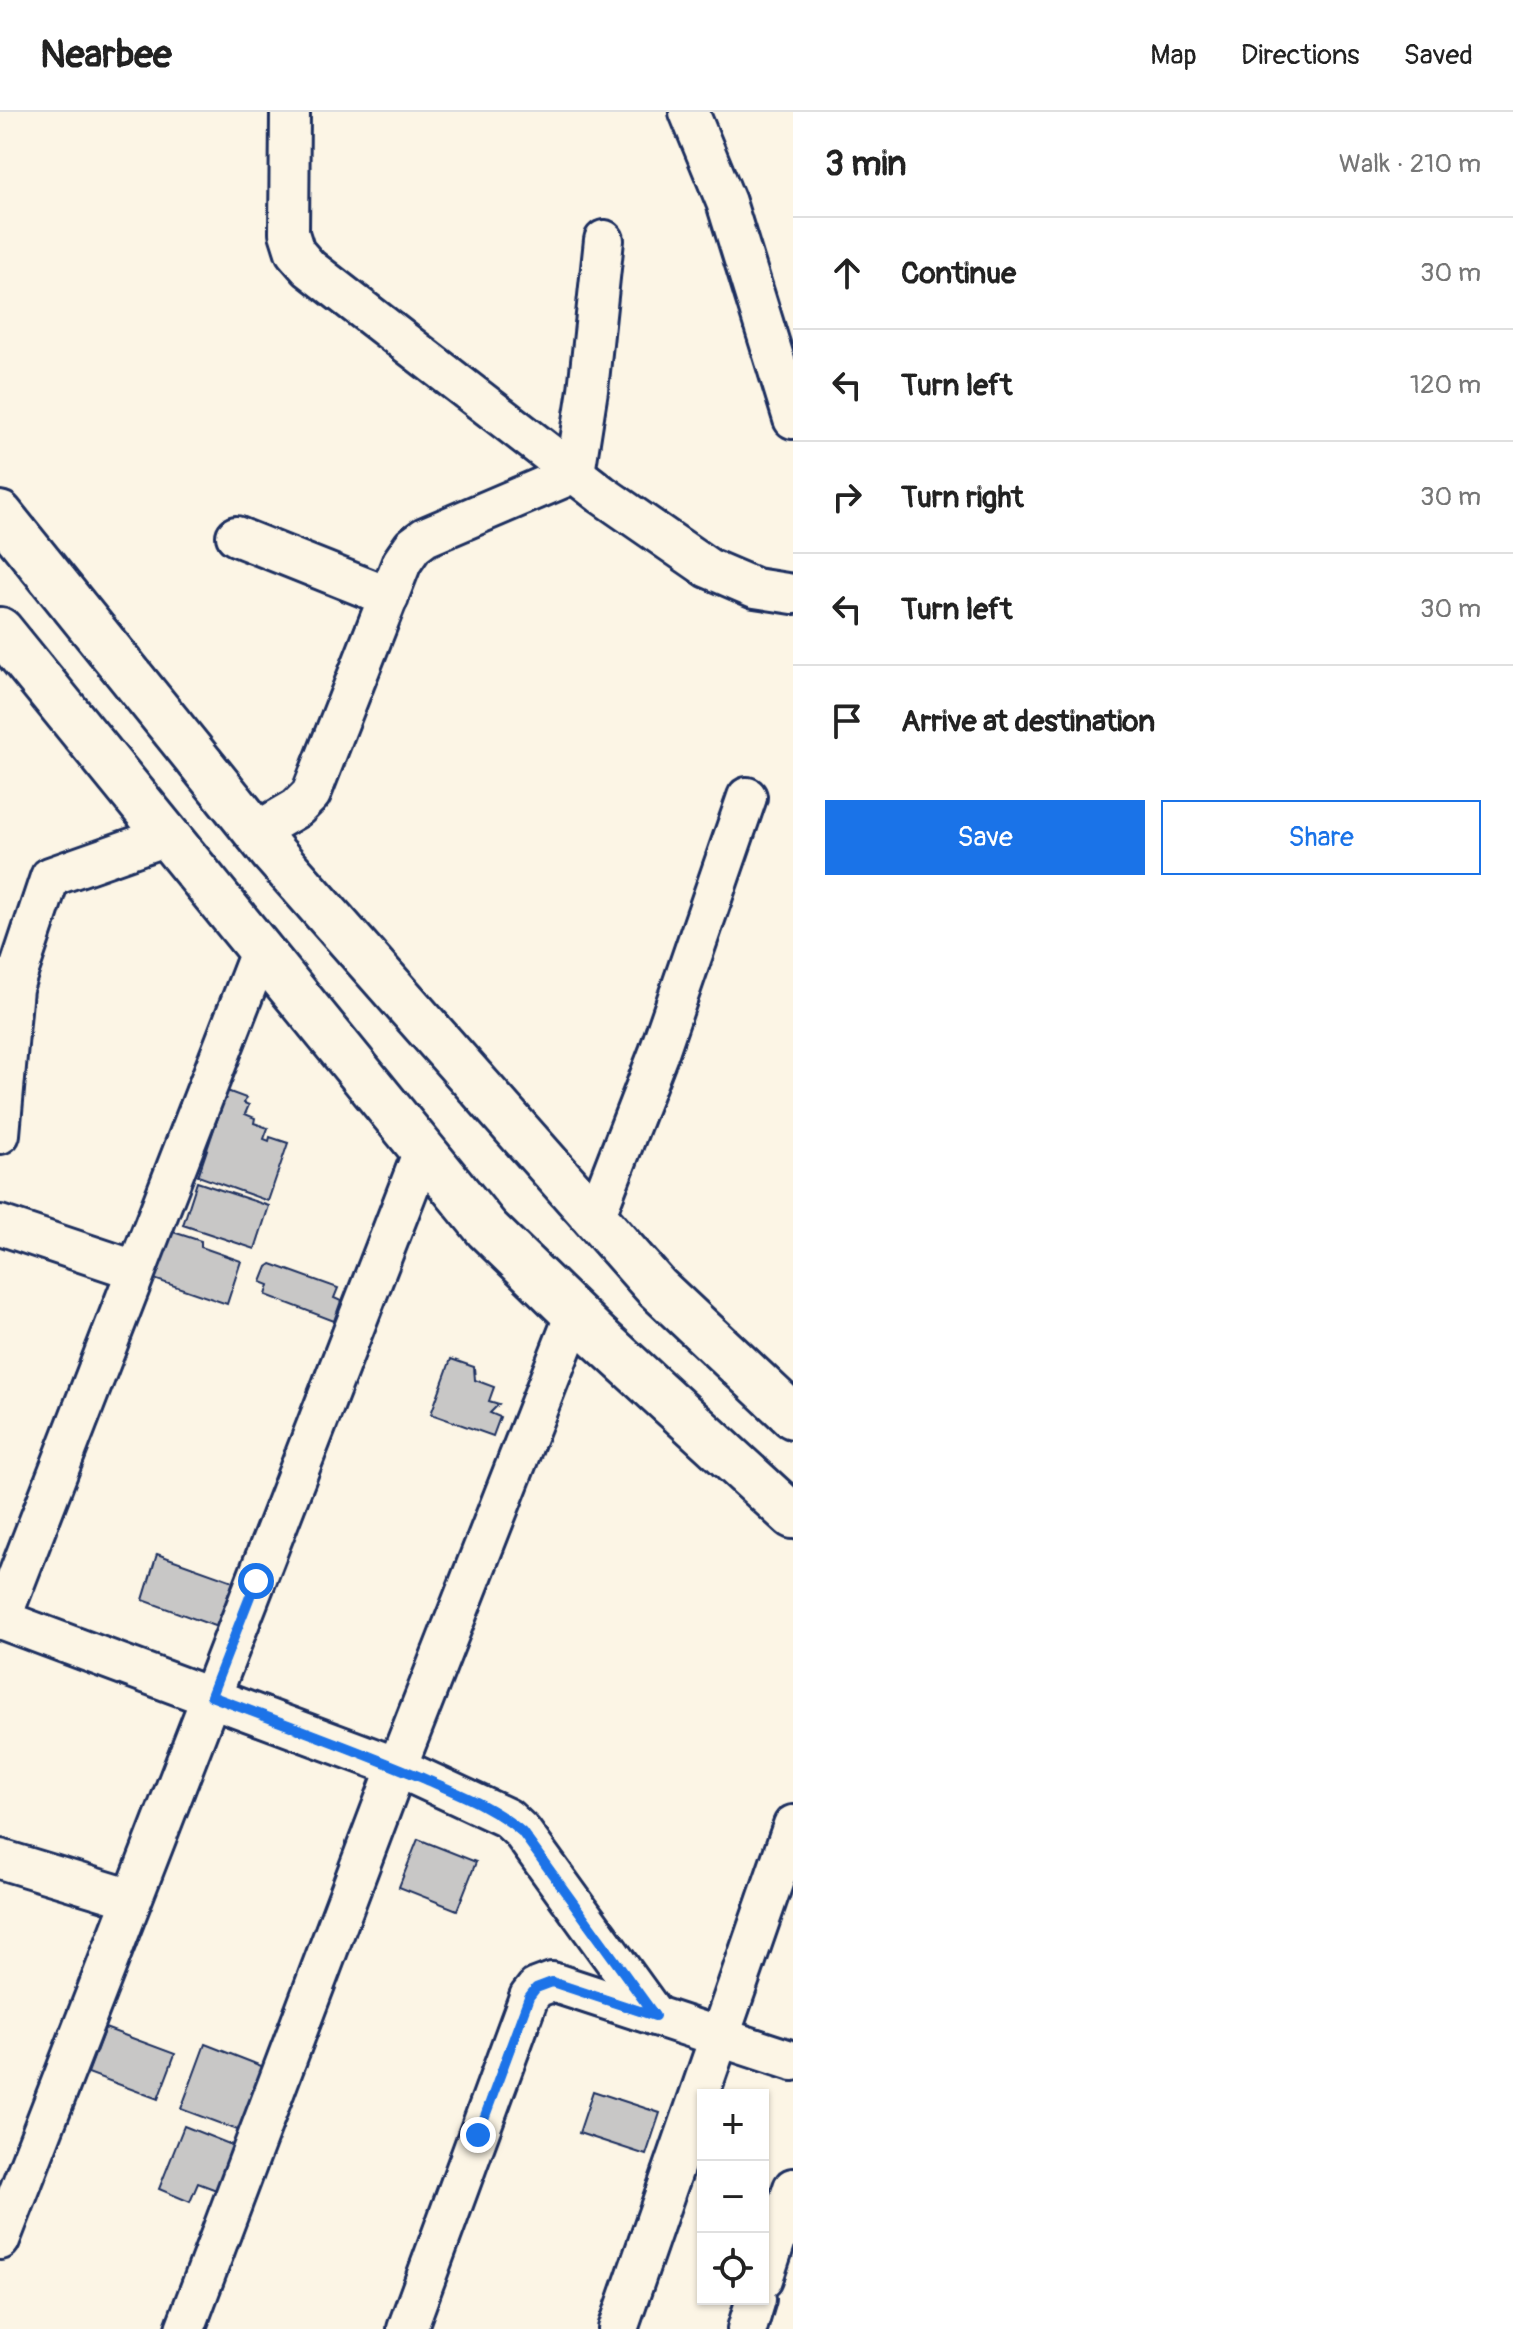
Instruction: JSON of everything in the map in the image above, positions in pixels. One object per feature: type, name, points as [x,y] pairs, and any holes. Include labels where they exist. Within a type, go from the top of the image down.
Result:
[{"type":"highway","points":[[0,514],[256,832],[657,1288],[793,1416]]},
{"type":"highway","points":[[0,630],[487,1229],[793,1516]]},
{"type":"street","points":[[290,112],[289,233],[295,252],[309,268],[575,473],[708,568],[755,588],[793,594]]},
{"type":"street","points":[[689,112],[726,202],[793,419]]},
{"type":"street","points":[[575,473],[588,390],[604,240]]},
{"type":"street","points":[[256,832],[297,808],[311,794],[402,562],[413,546],[425,537],[575,473]]},
{"type":"street","points":[[236,536],[389,597]]},
{"type":"street","points":[[595,1217],[659,1052],[747,797]]},
{"type":"street","points":[[0,1134],[13,988],[50,877],[166,836]]},
{"type":"street","points":[[260,952],[1,1619],[397,1767],[507,1818],[522,1832],[655,2016]]},
{"type":"street","points":[[0,2240],[423,1151]]},
{"type":"street","points":[[0,1225],[135,1270]]},
{"type":"street","points":[[185,2329],[397,1767],[575,1314]]},
{"type":"street","points":[[618,2329],[793,1825]]},
{"type":"street","points":[[0,1859],[132,1899]]},
{"type":"street","points":[[407,2329],[529,1997],[536,1988],[552,1982],[793,2061]]},
{"type":"street","points":[[769,2261],[793,2188]]},
{"type":"street","points":[[747,2329],[754,2305]]},
{"type":"building","points":[[227,1091],[246,1098],[244,1103],[249,1105],[245,1114],[255,1118],[254,1123],[268,1128],[264,1139],[269,1141],[270,1137],[288,1143],[268,1201],[198,1176]]},
{"type":"building","points":[[197,1182],[269,1206],[255,1249],[183,1225]]},
{"type":"building","points":[[170,1231],[201,1241],[201,1247],[241,1261],[227,1304],[154,1279]]},
{"type":"building","points":[[271,1264],[338,1288],[334,1298],[341,1301],[334,1321],[266,1295],[269,1285],[261,1282]]},
{"type":"building","points":[[451,1359],[474,1367],[475,1380],[494,1387],[489,1401],[499,1404],[490,1413],[500,1417],[493,1436],[431,1414]]},
{"type":"building","points":[[157,1554],[233,1581],[217,1627],[143,1600]]},
{"type":"building","points":[[418,1839],[476,1862],[457,1910],[399,1887]]},
{"type":"building","points":[[105,2028],[175,2054],[158,2099],[88,2073]]},
{"type":"building","points":[[205,2044],[264,2067],[240,2131],[181,2109]]},
{"type":"building","points":[[593,2091],[660,2113],[646,2155],[579,2133]]},
{"type":"building","points":[[184,2126],[237,2147],[219,2191],[198,2183],[190,2202],[159,2189]]},
{"type":"route","points":[[256,1581],[211,1696],[397,1767],[507,1818],[522,1832],[655,2016],[552,1982],[536,1988],[529,1997],[478,2135]]}]
